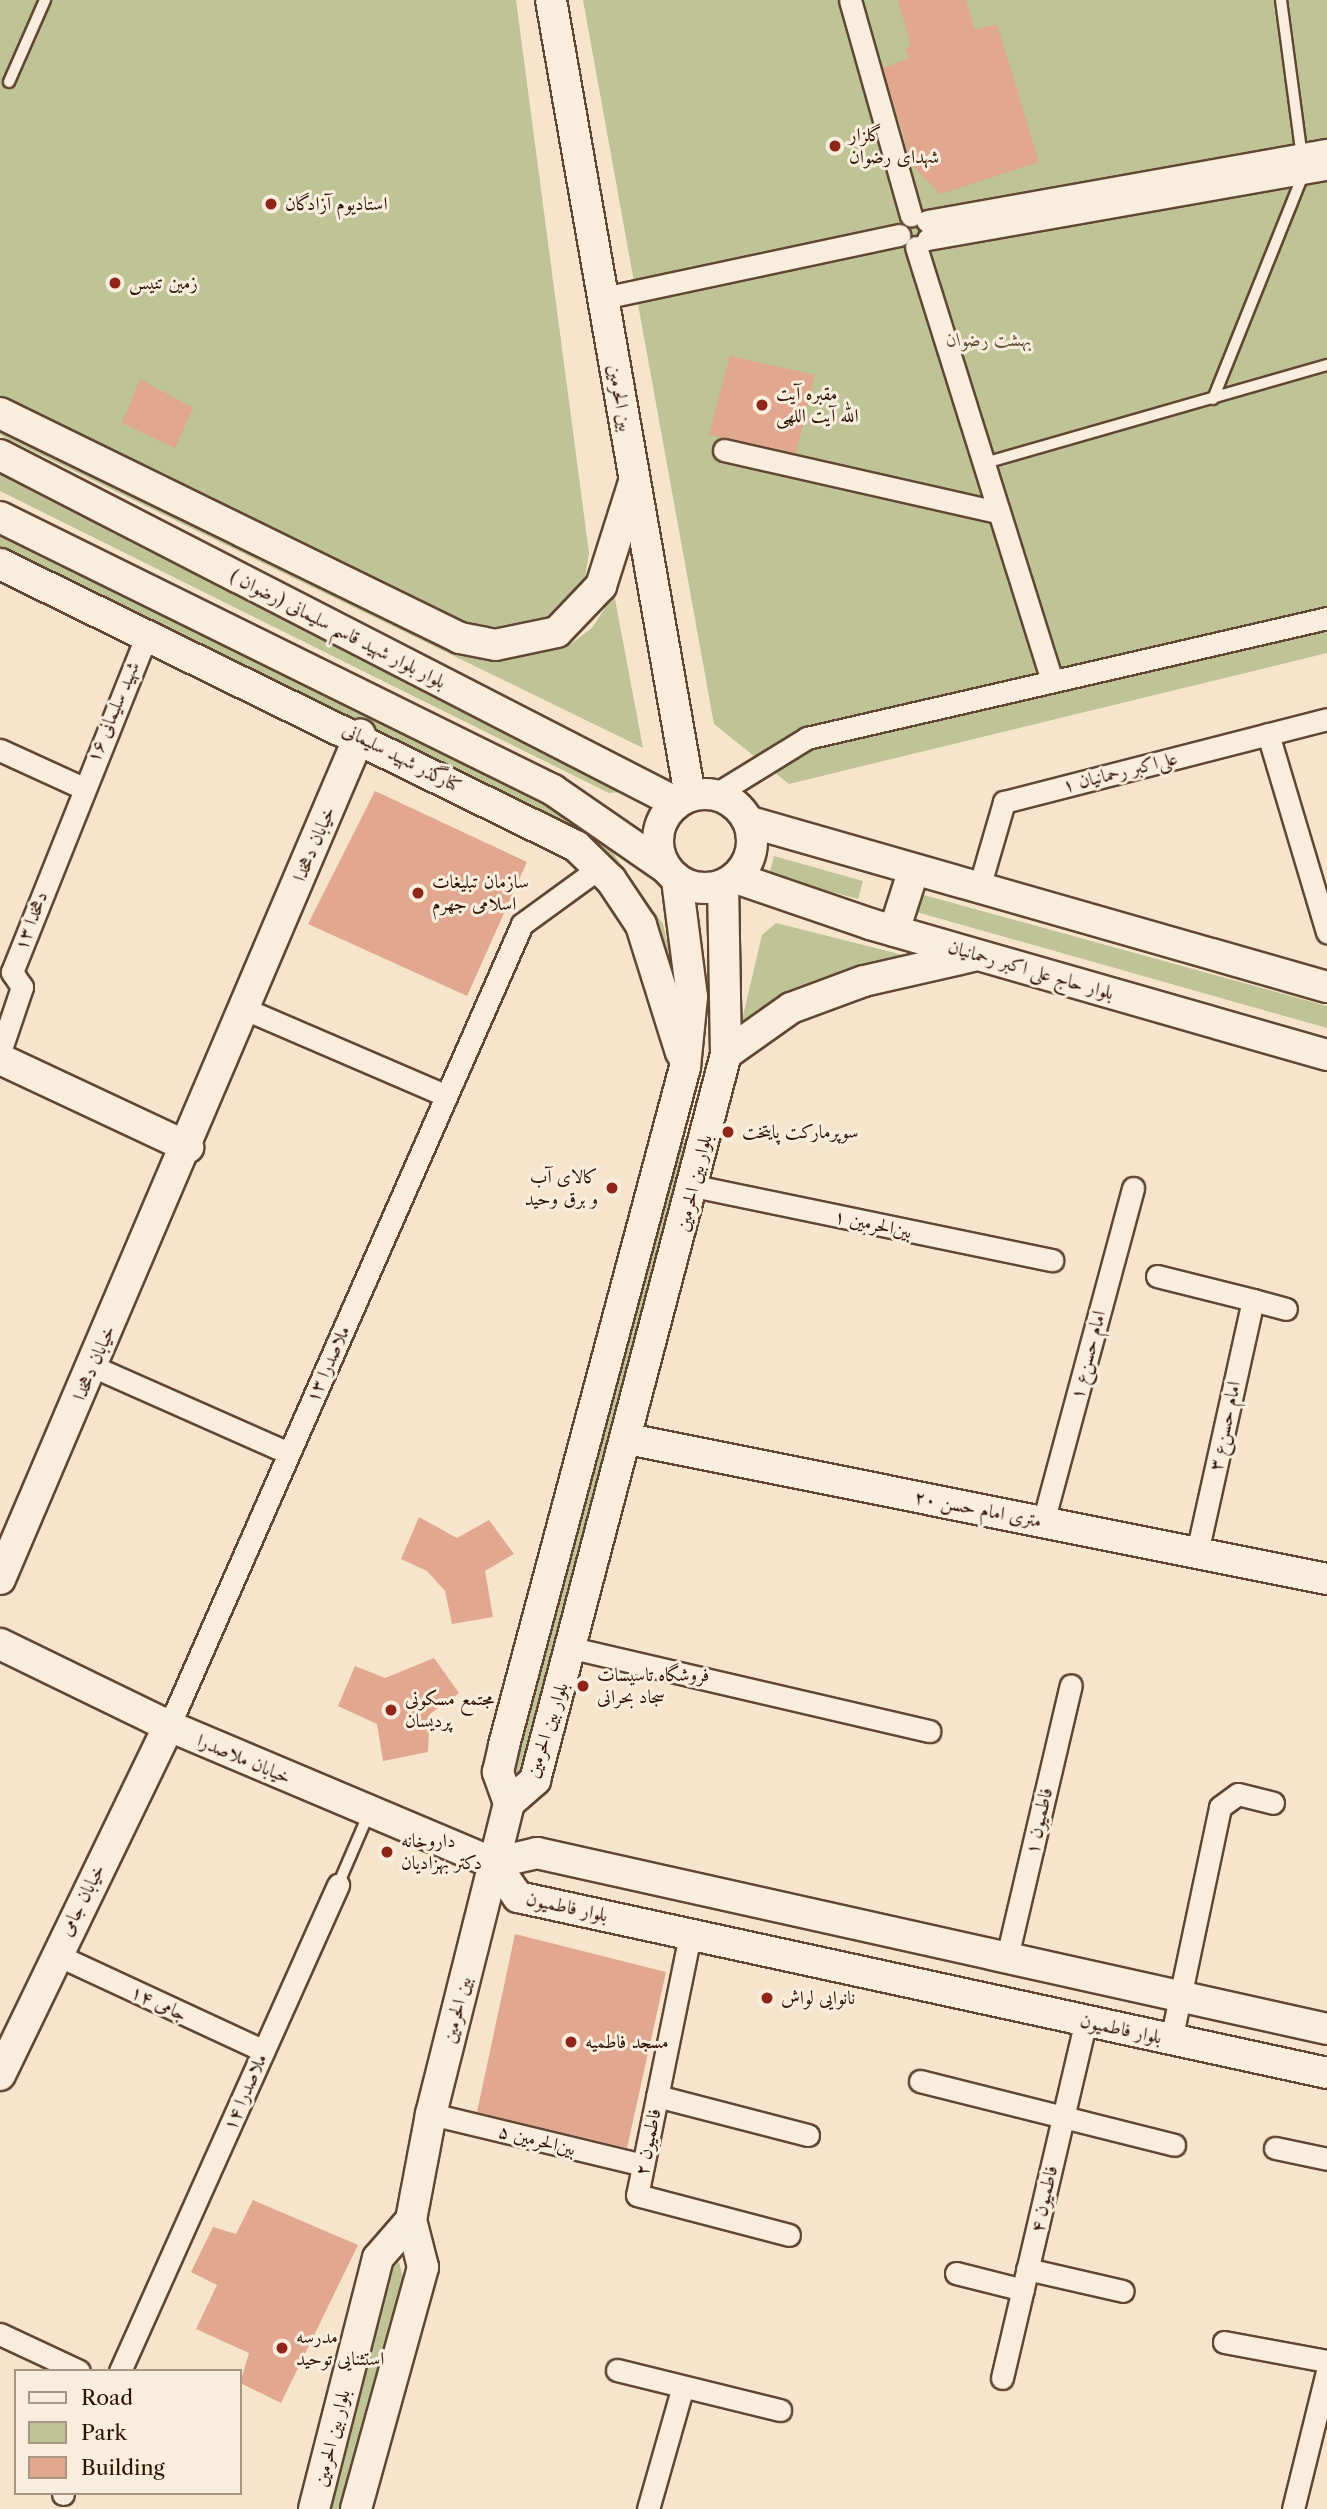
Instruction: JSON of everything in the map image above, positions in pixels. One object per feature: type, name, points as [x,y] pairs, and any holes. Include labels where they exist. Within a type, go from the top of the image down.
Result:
[{"type":"main road","name":"بین الحرمین","points":[[551,0],[635,481],[694,798]]},
{"type":"main road","points":[[0,414],[460,638],[495,645],[557,632],[601,586],[635,481]]},
{"type":"main road","name":"بلوار بلوار شهید قاسم سلیمانی (رضوان )","points":[[0,455],[694,798]]},
{"type":"main road","points":[[0,517],[553,790],[691,887],[730,882],[752,852],[750,822]]},
{"type":"main road","name":"کنارگذر شهید سلیمانی","points":[[0,565],[146,637],[360,735],[576,846],[599,868],[641,925],[685,1067]]},
{"type":"main road","name":"خیابان دهخدا","points":[[0,1579],[188,1147],[360,735]]},
{"type":"main road","points":[[671,874],[660,826],[694,798],[750,822],[913,872],[1327,987]]},
{"type":"main road","points":[[894,931],[913,872]]},
{"type":"main road","name":"بلوار بین الحرمین","points":[[671,874],[692,997],[685,1067],[504,1745],[498,1772],[509,1803],[535,1780],[628,1439],[726,1054],[730,882]]},
{"type":"main road","name":"بلوار حاج علی اکبر رحمانیان","points":[[730,882],[1327,1055]]},
{"type":"main road","points":[[726,1054],[791,1008],[864,981],[977,955]]},
{"type":"main road","points":[[0,1059],[188,1147]]},
{"type":"main road","points":[[671,1123],[707,1130]]},
{"type":"main road","name":"۲۰ متری امام حسن","points":[[628,1439],[1327,1578]]},
{"type":"main road","name":"خیابان ملاصدرا","points":[[0,1644],[169,1726],[369,1813],[494,1863]]},
{"type":"main road","name":"خیابان جامی","points":[[0,2075],[55,1954],[169,1726]]},
{"type":"main road","name":"بین الحرمین","points":[[411,2220],[430,2114],[509,1803]]},
{"type":"main road","points":[[494,1863],[537,1853],[581,1865],[1327,2029]]},
{"type":"main road","name":"بلوار فاطمیون","points":[[494,1863],[518,1897],[1327,2073]]},
{"type":"main road","points":[[572,1908],[569,1893],[581,1865]]},
{"type":"main road","points":[[356,2509],[423,2267],[411,2220]]},
{"type":"main road","name":"بلوار بین الحرمین","points":[[314,2509],[378,2258],[411,2220]]},
{"type":"street","points":[[849,0],[998,512],[1052,681]]},
{"type":"street","points":[[603,298],[916,232],[1303,164],[1327,150]]},
{"type":"street","points":[[1303,164],[1327,169]]},
{"type":"street","points":[[724,450],[998,512]]},
{"type":"street","points":[[694,798],[807,738],[1327,618]]},
{"type":"street","name":"شهید سلیمانی ۱۶","points":[[81,788],[146,637]]},
{"type":"street","name":"علی‌اکبر رحمانیان ۱","points":[[978,891],[1004,802],[1327,719]]},
{"type":"street","points":[[1268,734],[1321,882],[1327,933]]},
{"type":"street","points":[[0,750],[81,788]]},
{"type":"street","name":"دهخدا ۱۳","points":[[0,1052],[22,987],[12,972],[81,788]]},
{"type":"street","name":"ملاصدرا ۱۳","points":[[169,1726],[522,924],[599,868]]},
{"type":"street","points":[[245,1009],[445,1095]]},
{"type":"street","name":"بین‌الحرمین ۱","points":[[694,1186],[1052,1260]]},
{"type":"street","name":"امام حسن‌ع ۱","points":[[1043,1522],[1133,1188]]},
{"type":"street","points":[[1157,1276],[1286,1309]]},
{"type":"street","name":"امام حسن‌ع ۳","points":[[1197,1552],[1253,1300]]},
{"type":"street","points":[[92,1366],[288,1453]]},
{"type":"street","points":[[572,1648],[930,1731]]},
{"type":"street","name":"فاطمیون ۱","points":[[1007,1957],[1071,1685]]},
{"type":"street","points":[[1171,2040],[1220,1807],[1238,1794],[1273,1803]]},
{"type":"street","name":"ملاصدرا ۱۴","points":[[121,2369],[338,1885]]},
{"type":"street","name":"فاطمیون ۲","points":[[690,1935],[637,2195],[789,2235]]},
{"type":"street","name":"جامی ۱۴","points":[[55,1954],[264,2051]]},
{"type":"street","name":"فاطمیون ۴","points":[[1002,2378],[1086,2021]]},
{"type":"street","points":[[920,2081],[1174,2145]]},
{"type":"street","points":[[657,2096],[808,2135]]},
{"type":"street","name":"بین‌الحرمین ۵","points":[[430,2114],[643,2165]]},
{"type":"street","points":[[1275,2148],[1327,2159]]},
{"type":"street","points":[[956,2273],[1123,2291]]},
{"type":"street","points":[[0,2334],[75,2369]]},
{"type":"street","points":[[1224,2342],[1327,2361]]},
{"type":"street","points":[[617,2370],[682,2390],[780,2410]]},
{"type":"street","points":[[1293,2509],[1327,2372]]},
{"type":"street","points":[[648,2509],[682,2390]]},
{"type":"lane","points":[[9,82],[45,0]]},
{"type":"lane","points":[[1213,399],[1303,164],[1281,0]]},
{"type":"lane","points":[[985,463],[1327,365]]},
{"type":"lane","name":"ملاصدرا ۱۴","points":[[338,1885],[369,1813]]},
{"type":"green space","name":"استادیوم آزادگان","points":[[0,0],[516,0],[589,553],[583,590],[549,619],[492,638],[0,409]]},
{"type":"green space","name":"بهشت رضوان","points":[[583,0],[1327,0],[1327,653],[789,784],[714,724]]},
{"type":"green space","points":[[0,423],[497,654],[565,648],[592,628],[614,594],[643,748],[0,435]]},
{"type":"green space","points":[[0,468],[623,785],[622,792],[609,793],[0,491]]},
{"type":"green space","points":[[0,531],[577,822],[613,853],[663,924],[684,1012],[613,870],[389,739],[0,547]]},
{"type":"green space","points":[[774,856],[863,881],[858,899],[769,875]]},
{"type":"green space","points":[[924,895],[1327,1006],[1327,1028],[913,911]]},
{"type":"green space","points":[[776,923],[911,957],[789,993],[741,1024],[762,935]]},
{"type":"green space","points":[[686,1138],[688,1160],[526,1768],[517,1772],[511,1765],[672,1155]]},
{"type":"green space","points":[[399,2262],[404,2281],[345,2509],[324,2509],[386,2276]]},
{"type":"building","points":[[898,0],[966,0],[975,30],[997,24],[1039,162],[940,194],[912,165],[883,68],[909,58],[905,48],[911,47]]},
{"type":"building","name":"مقبره آیت الله آیت اللهی","points":[[730,356],[815,375],[796,453],[709,435]]},
{"type":"building","points":[[140,379],[193,408],[175,448],[122,423]]},
{"type":"building","name":"سازمان تبلیغات اسلامی جهرم","points":[[375,791],[527,862],[467,996],[308,924]]},
{"type":"building","points":[[419,1517],[457,1538],[489,1520],[514,1554],[485,1571],[493,1617],[452,1624],[445,1591],[427,1571],[401,1559]]},
{"type":"building","name":"مجتمع مسکونی پردیسان","points":[[434,1658],[459,1693],[430,1714],[428,1752],[383,1761],[377,1724],[338,1706],[355,1666],[385,1678]]},
{"type":"building","name":"مسجد فاطمیه","points":[[515,1934],[666,1972],[627,2148],[477,2112]]},
{"type":"building","name":"مدرسه استثنایی توحید","points":[[253,2200],[358,2245],[281,2403],[242,2384],[249,2353],[196,2329],[217,2285],[191,2272],[213,2227],[236,2234]]},
{"type":"place","name":"گلزار شهدای رضوان","points":[[835,146]]},
{"type":"place","name":"استادیوم آزادگان","points":[[271,204]]},
{"type":"place","name":"زمین تنیس","points":[[115,283]]},
{"type":"place","name":"مقبره آیت الله آیت اللهی","points":[[762,405]]},
{"type":"place","name":"سازمان تبلیغات اسلامی جهرم","points":[[418,893]]},
{"type":"place","name":"سوپرمارکت پایتخت","points":[[728,1132]]},
{"type":"place","name":"کالای آب و برق وحید","points":[[612,1188]]},
{"type":"place","name":"فروشگاه تاسیسات سجاد بحرانی","points":[[583,1686]]},
{"type":"place","name":"مجتمع مسکونی پردیسان","points":[[391,1710]]},
{"type":"place","name":"داروخانه دکتر بهزادیان","points":[[387,1852]]},
{"type":"place","name":"نانوایی لواش","points":[[767,1998]]},
{"type":"place","name":"مسجد فاطمیه","points":[[571,2042]]},
{"type":"place","name":"مدرسه استثنایی توحید","points":[[282,2348]]}]
